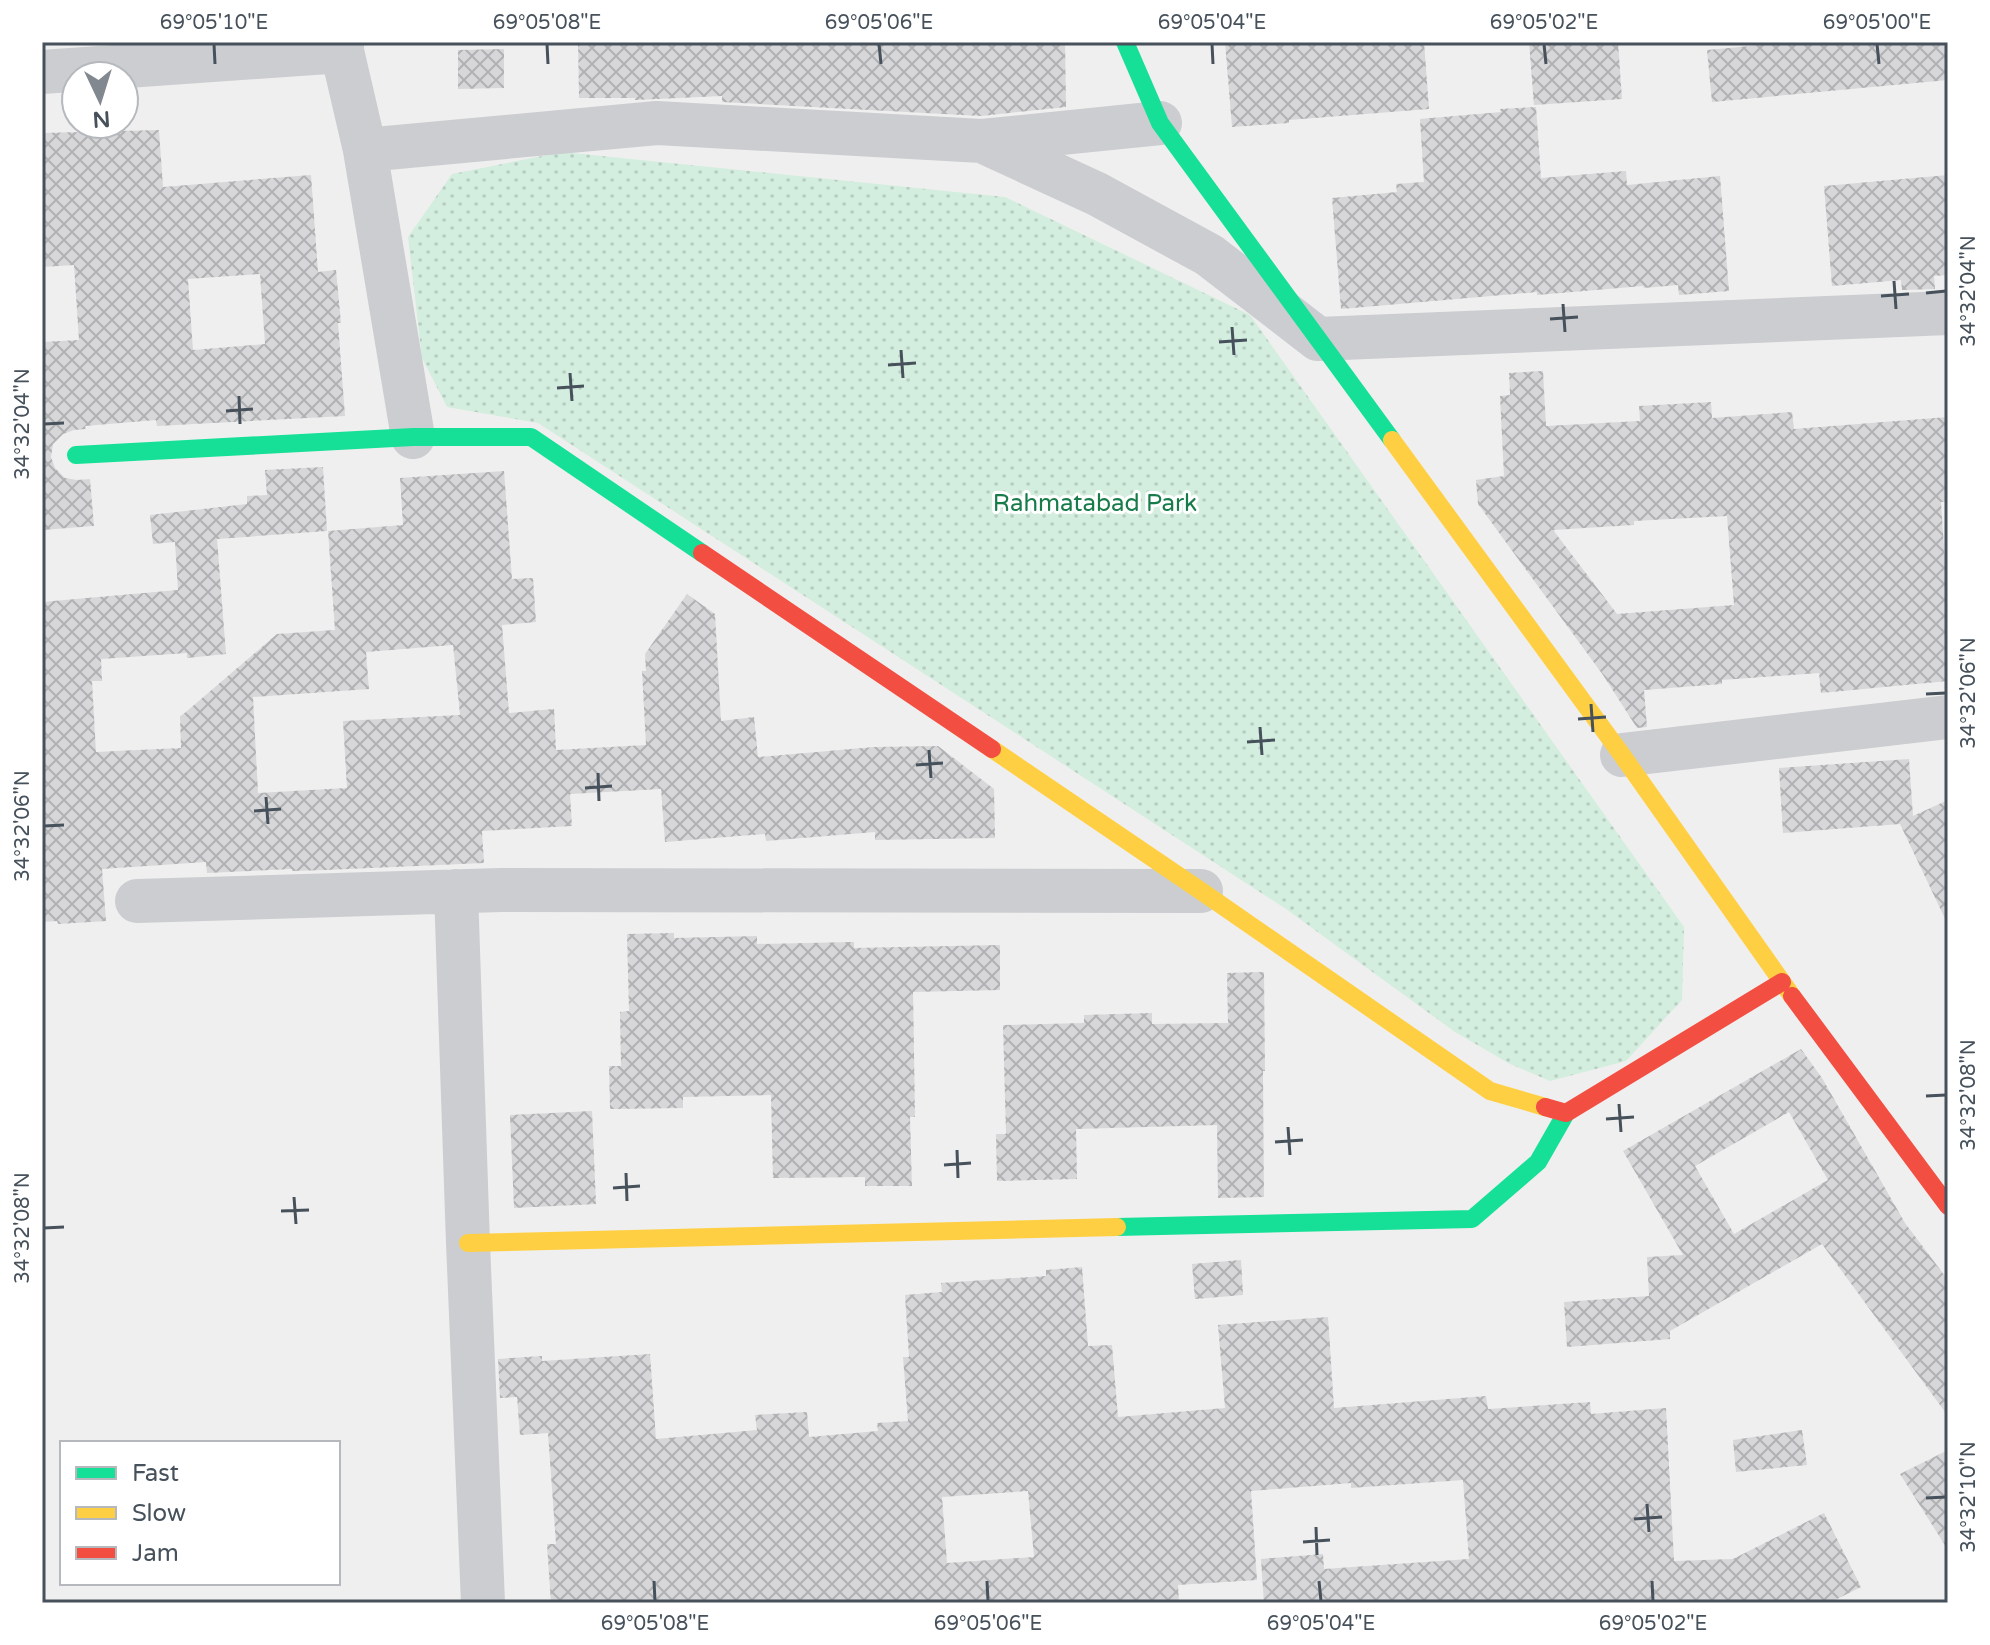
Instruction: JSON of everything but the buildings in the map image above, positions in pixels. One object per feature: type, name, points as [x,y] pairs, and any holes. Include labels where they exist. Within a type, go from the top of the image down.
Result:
[{"type":"street","points":[[1125,42],[1160,123],[1622,755],[1782,982],[1948,1206]]},
{"type":"street","points":[[42,72],[342,47],[365,150],[413,437]]},
{"type":"street","points":[[365,150],[657,123],[982,141],[1160,123]]},
{"type":"street","points":[[982,141],[1097,194],[1209,255],[1318,339],[1948,313]]},
{"type":"street","points":[[76,455],[413,437],[531,437],[1201,891],[1490,1091],[1566,1113]]},
{"type":"street","points":[[1622,755],[1948,717]]},
{"type":"street","points":[[137,901],[501,890],[1201,891]]},
{"type":"street","points":[[456,891],[483,1603]]},
{"type":"street","points":[[468,1243],[1472,1219],[1538,1162],[1566,1113],[1782,982]]},
{"type":"green space","name":"Rahmatabad Park","points":[[562,152],[1005,197],[1250,315],[1684,927],[1682,1000],[1626,1061],[1550,1081],[1510,1064],[1455,1032],[1286,909],[538,423],[447,407],[422,358],[408,237],[452,174]]},
{"type":"traffic: fast","points":[[1125,42],[1160,123],[1392,440]]},
{"type":"traffic: fast","points":[[76,455],[413,437],[531,437],[702,553]]},
{"type":"traffic: fast","points":[[1117,1227],[1472,1219],[1538,1162],[1566,1113]]},
{"type":"traffic: slow","points":[[1392,440],[1622,755],[1792,996]]},
{"type":"traffic: slow","points":[[992,749],[1490,1091],[1545,1107]]},
{"type":"traffic: slow","points":[[468,1243],[1117,1227]]},
{"type":"traffic: jam","points":[[702,553],[992,749]]},
{"type":"traffic: jam","points":[[1545,1107],[1566,1113],[1782,982]]},
{"type":"traffic: jam","points":[[1792,996],[1948,1206]]}]
